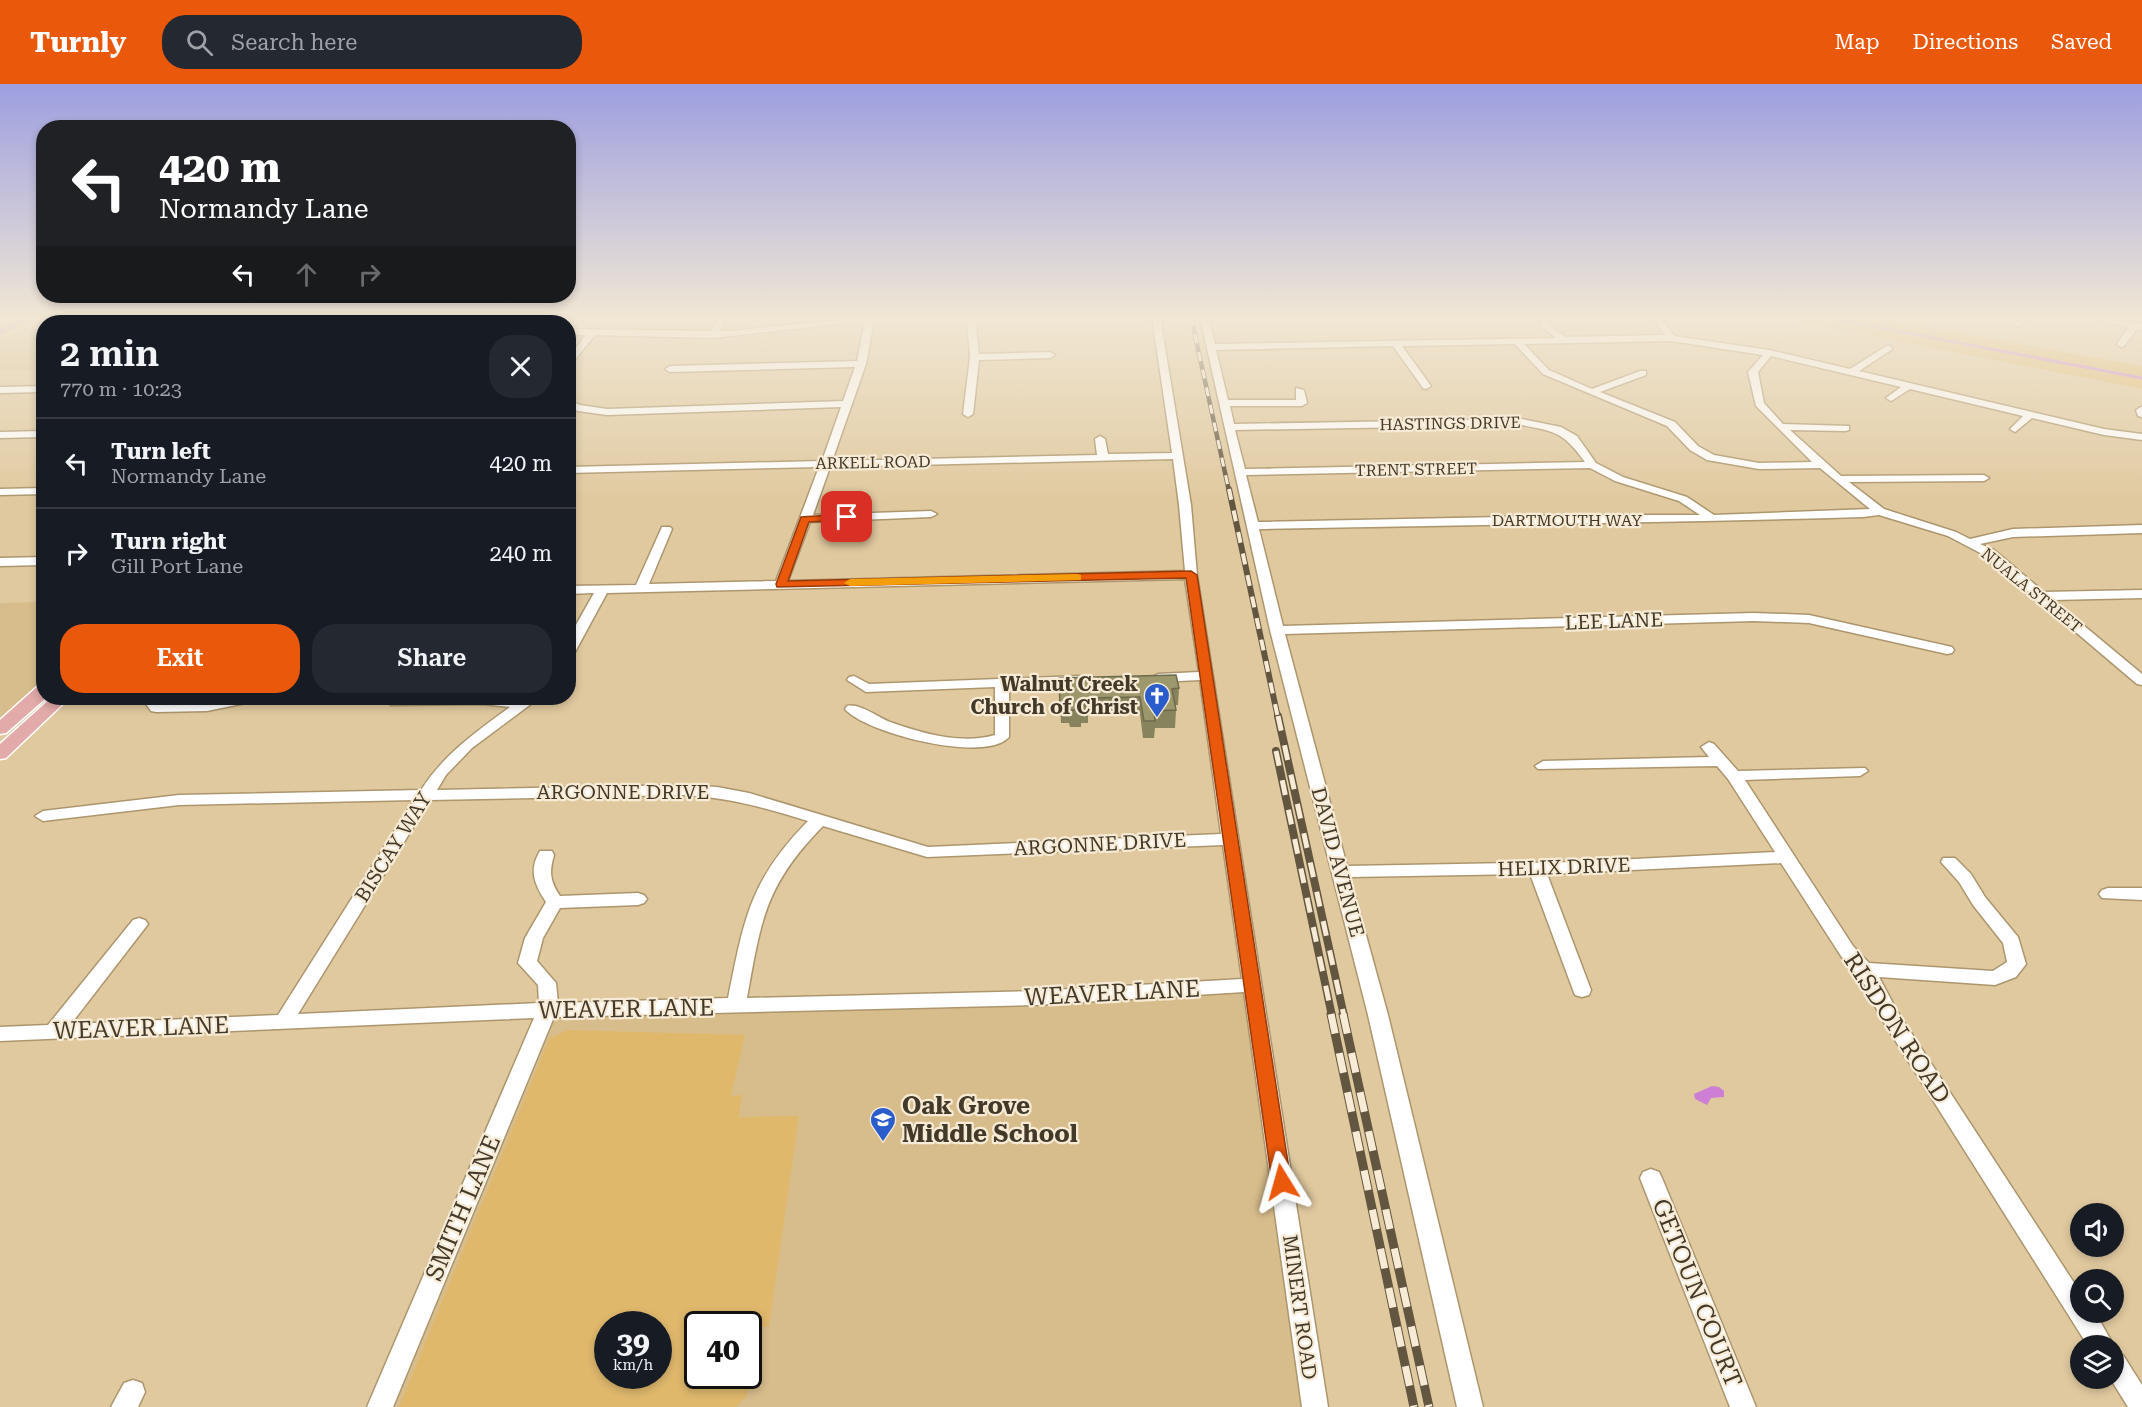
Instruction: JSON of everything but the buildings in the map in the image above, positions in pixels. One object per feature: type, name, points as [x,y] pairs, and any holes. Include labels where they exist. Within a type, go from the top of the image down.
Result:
[{"type":"main road","points":[[0,729],[36,697]]},
{"type":"main road","points":[[0,754],[52,705]]},
{"type":"street","points":[[781,584],[828,463],[856,379]]},
{"type":"street","points":[[968,414],[972,379]]},
{"type":"street","name":"MINERT ROAD","points":[[1166,379],[1178,456],[1191,575],[1315,1407]]},
{"type":"street","name":"DAVID AVENUE","points":[[1218,379],[1277,630],[1383,1038],[1470,1407]]},
{"type":"street","points":[[1421,379],[1426,386]]},
{"type":"street","points":[[1562,379],[1671,424],[1694,448],[1711,458],[1759,466],[1823,465]]},
{"type":"street","points":[[1592,392],[1628,379]]},
{"type":"street","name":"NUALA STREET","points":[[1754,379],[1759,404],[1870,506],[1971,542],[1998,558],[2142,681]]},
{"type":"street","points":[[1881,379],[2104,432],[2142,437]]},
{"type":"street","points":[[1891,398],[1908,386]]},
{"type":"street","points":[[0,390],[36,389]]},
{"type":"street","points":[[1224,403],[1302,403],[1299,390]]},
{"type":"street","points":[[576,407],[607,412],[847,404]]},
{"type":"street","points":[[2015,429],[2030,414]]},
{"type":"street","name":"HASTINGS DRIVE","points":[[1230,427],[1522,422],[1543,424],[1573,438],[1592,465],[1619,479],[1683,499],[1713,519]]},
{"type":"street","points":[[1782,427],[1845,428]]},
{"type":"street","points":[[0,435],[36,434]]},
{"type":"street","points":[[1100,439],[1103,458]]},
{"type":"street","name":"ARKELL ROAD","points":[[576,472],[828,463],[1178,456]]},
{"type":"street","name":"TRENT STREET","points":[[1240,472],[1592,465]]},
{"type":"street","points":[[1840,479],[1984,478]]},
{"type":"street","points":[[0,492],[36,491]]},
{"type":"street","name":"DARTMOUTH WAY","points":[[1253,526],[1592,518],[1713,519],[1863,514],[1881,511]]},
{"type":"street","points":[[805,519],[931,514]]},
{"type":"street","points":[[641,588],[666,529]]},
{"type":"street","points":[[1971,542],[2013,533],[2142,529]]},
{"type":"street","points":[[0,562],[36,561]]},
{"type":"street","points":[[576,590],[1191,575]]},
{"type":"street","points":[[576,638],[603,589]]},
{"type":"street","points":[[2042,596],[2142,594]]},
{"type":"street","name":"LEE LANE","points":[[1277,630],[1754,617],[1809,619],[1947,650]]},
{"type":"street","points":[[1138,678],[1207,676]]},
{"type":"street","points":[[855,680],[866,688],[1093,680]]},
{"type":"street","points":[[852,709],[869,720],[917,736],[960,742],[992,742],[1002,737],[1002,683]]},
{"type":"street","points":[[182,705],[207,707],[217,705]]},
{"type":"street","name":"BISCAY WAY","points":[[283,1022],[426,793],[450,760],[523,705]]},
{"type":"street","name":"RISDON ROAD","points":[[1543,766],[1715,754],[1734,776],[1847,951],[1865,970],[1884,1000],[1888,1013],[2070,1295]]},
{"type":"street","points":[[1734,776],[1860,771]]},
{"type":"street","name":"ARGONNE DRIVE","points":[[43,816],[179,800],[426,793],[683,790],[717,792],[749,798],[927,852],[1231,839]]},
{"type":"street","points":[[736,1006],[754,919],[766,887],[783,860],[819,820]]},
{"type":"street","points":[[546,855],[540,872],[541,881],[555,902]]},
{"type":"street","name":"HELIX DRIVE","points":[[1341,872],[1536,868],[1786,857]]},
{"type":"street","points":[[1865,970],[1928,972],[1995,978],[2009,972],[2017,964],[2012,941],[1979,901],[1965,878],[1949,862]]},
{"type":"street","points":[[1536,868],[1582,990]]},
{"type":"street","points":[[2108,894],[2142,894]]},
{"type":"street","points":[[555,902],[639,899]]},
{"type":"street","points":[[547,1010],[551,995],[549,984],[527,963],[534,938],[555,902]]},
{"type":"street","points":[[54,1032],[139,924]]},
{"type":"street","name":"WEAVER LANE","points":[[0,1034],[547,1010],[1035,998],[1252,985]]},
{"type":"street","name":"SMITH LANE","points":[[380,1407],[547,1010]]},
{"type":"street","name":"GETOUN COURT","points":[[1652,1178],[1743,1407]]},
{"type":"street","points":[[2124,1379],[2142,1407]]},
{"type":"shaded area","points":[[2090,379],[2142,379],[2142,389]]},
{"type":"shaded area","points":[[36,602],[36,696],[0,729],[0,603]]},
{"type":"shaded area","name":"Oak Grove Middle School","points":[[1252,985],[1315,1407],[380,1407],[547,1010]]},
{"type":"shaded area","points":[[567,1030],[745,1035],[731,1096],[742,1095],[739,1117],[799,1116],[769,1327],[762,1327],[762,1311],[684,1311],[684,1389],[748,1389],[747,1396],[736,1407],[399,1407],[549,1039]]},
{"type":"shaded area","points":[[1712,1086],[1724,1091],[1724,1097],[1711,1098],[1707,1105],[1695,1099],[1694,1094]]},
{"type":"railway","points":[[1204,379],[1229,491]]},
{"type":"railway","points":[[1229,489],[1278,718]]},
{"type":"railway","points":[[1278,716],[1344,1016]]},
{"type":"railway","points":[[1276,751],[1332,1016]]},
{"type":"railway","points":[[1331,1014],[1414,1407]]},
{"type":"railway","points":[[1343,1014],[1429,1407]]},
{"type":"slow traffic","points":[[850,583],[1077,577]]},
{"type":"place","name":"Walnut Creek Church of Christ","points":[[1157,719]]},
{"type":"place","name":"Oak Grove Middle School","points":[[883,1143]]},
{"type":"route","points":[[847,517],[805,519],[781,584],[1191,575],[1282,1182]]}]
